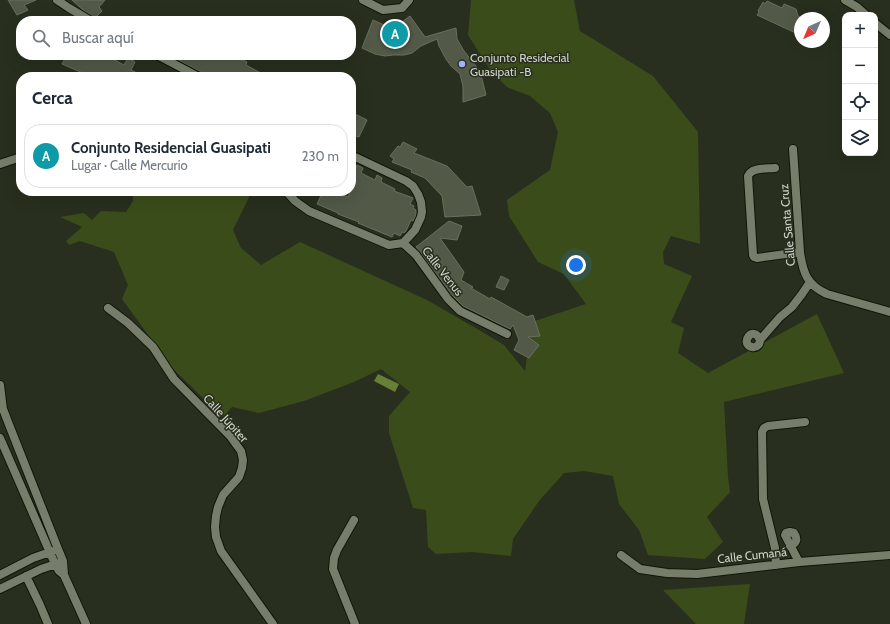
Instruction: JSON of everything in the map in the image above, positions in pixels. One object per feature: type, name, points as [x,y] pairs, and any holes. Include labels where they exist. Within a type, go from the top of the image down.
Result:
[{"type":"street","points":[[57,0],[83,16]]},
{"type":"street","points":[[363,0],[383,10],[402,8],[408,0]]},
{"type":"street","points":[[845,0],[863,12]]},
{"type":"street","points":[[878,25],[890,35]]},
{"type":"street","points":[[167,60],[189,72]]},
{"type":"street","name":"Calle Santa Cruz","points":[[793,149],[800,252],[802,267],[806,276],[819,290],[827,294],[890,312]]},
{"type":"street","points":[[289,196],[309,211],[389,245],[403,243],[415,230],[421,217],[421,202],[418,194],[413,186],[406,181],[356,157]]},
{"type":"street","points":[[0,164],[16,159]]},
{"type":"street","points":[[775,168],[752,171],[748,176],[752,255],[757,258],[800,252]]},
{"type":"street","name":"Calle Venus","points":[[403,243],[416,256],[448,299],[460,311],[507,334]]},
{"type":"street","points":[[760,340],[780,317],[792,307],[810,282]]},
{"type":"street","name":"Calle Júpiter","points":[[108,308],[128,323],[153,347],[174,379],[230,436],[241,451],[243,460],[239,477],[223,496],[218,507],[215,527],[216,537],[222,551],[273,624]]},
{"type":"street","points":[[0,385],[1,410],[54,551],[55,564],[59,571],[64,575]]},
{"type":"street","points":[[776,566],[775,548],[763,499],[762,432],[764,428],[768,426],[805,422]]},
{"type":"street","points":[[0,438],[54,551],[63,561],[64,575],[86,624]]},
{"type":"street","points":[[354,520],[337,550],[334,558],[333,569],[355,624]]},
{"type":"street","points":[[790,546],[799,562]]},
{"type":"street","points":[[13,582],[3,573],[33,558],[54,551]]},
{"type":"street","name":"Calle Cumaná","points":[[621,555],[640,569],[667,574],[697,574],[776,566],[799,562],[890,556]]},
{"type":"street","points":[[33,558],[38,560],[41,569]]},
{"type":"street","points":[[0,588],[41,569],[63,561]]},
{"type":"street","points":[[26,576],[48,624]]},
{"type":"shaded area","points":[[471,0],[574,0],[580,31],[653,76],[698,132],[700,244],[671,236],[663,252],[664,264],[692,276],[671,322],[684,328],[678,353],[708,373],[817,314],[844,373],[724,402],[730,492],[707,517],[723,542],[705,559],[648,555],[639,530],[619,504],[613,476],[584,471],[564,473],[539,501],[513,539],[511,556],[473,552],[436,554],[428,547],[426,510],[413,508],[389,433],[389,416],[410,392],[381,369],[354,382],[304,401],[259,413],[232,407],[223,417],[173,369],[122,299],[128,285],[114,252],[80,241],[69,245],[66,241],[82,227],[60,217],[84,213],[92,220],[101,211],[126,212],[133,201],[133,196],[250,196],[233,230],[241,248],[261,265],[300,242],[427,300],[504,345],[525,371],[532,322],[586,304],[564,274],[538,262],[509,216],[507,200],[550,170],[558,132],[550,113],[530,96],[507,87],[491,71],[468,35]]},
{"type":"shaded area","points":[[378,374],[399,384],[395,392],[374,381]]},
{"type":"shaded area","points":[[750,584],[744,624],[696,624],[663,590]]},
{"type":"building","points":[[8,0],[36,0],[24,5],[28,10],[17,15]]},
{"type":"building","points":[[72,0],[105,0],[99,7],[102,11],[97,16],[92,16]]},
{"type":"building","points":[[767,1],[782,8],[784,4],[796,9],[797,12],[794,12],[794,32],[757,15],[763,2],[765,4]]},
{"type":"building","points":[[410,16],[425,37],[456,28],[457,39],[464,51],[480,71],[486,95],[463,102],[463,86],[460,74],[446,59],[437,39],[421,46],[412,53],[404,55],[385,56],[375,54],[362,48],[373,20],[384,25],[391,26],[402,22]]},
{"type":"building","points":[[64,60],[114,60],[124,65],[127,60],[132,60],[135,62],[131,70],[135,72],[80,72],[62,64]]},
{"type":"building","points":[[178,60],[243,60],[247,62],[246,65],[259,72],[201,72]]},
{"type":"building","points":[[356,114],[367,120],[359,137],[356,136]]},
{"type":"building","points":[[403,142],[417,149],[414,153],[447,166],[467,187],[472,186],[481,215],[445,217],[442,196],[425,178],[411,172],[412,170],[392,162],[394,159],[390,156],[398,146],[400,147]]},
{"type":"building","points":[[357,165],[363,168],[361,173],[375,180],[377,175],[382,178],[381,182],[395,189],[394,191],[413,198],[410,204],[414,206],[413,208],[416,210],[416,215],[413,221],[411,220],[406,231],[404,233],[402,232],[400,236],[394,233],[392,237],[317,204],[321,196],[356,196]]},
{"type":"building","points":[[449,221],[462,226],[457,240],[440,238],[464,272],[461,280],[473,287],[471,288],[490,299],[491,297],[527,317],[533,315],[540,336],[528,337],[539,345],[529,358],[514,350],[519,340],[513,325],[510,329],[463,306],[452,295],[416,247]]},
{"type":"building","points":[[501,276],[509,280],[504,290],[496,287]]},
{"type":"place","name":"Conjunto Residencial Guasipati","points":[[395,34]]},
{"type":"place","name":"Conjunto Residecial Guasipati -B","points":[[462,64]]}]
